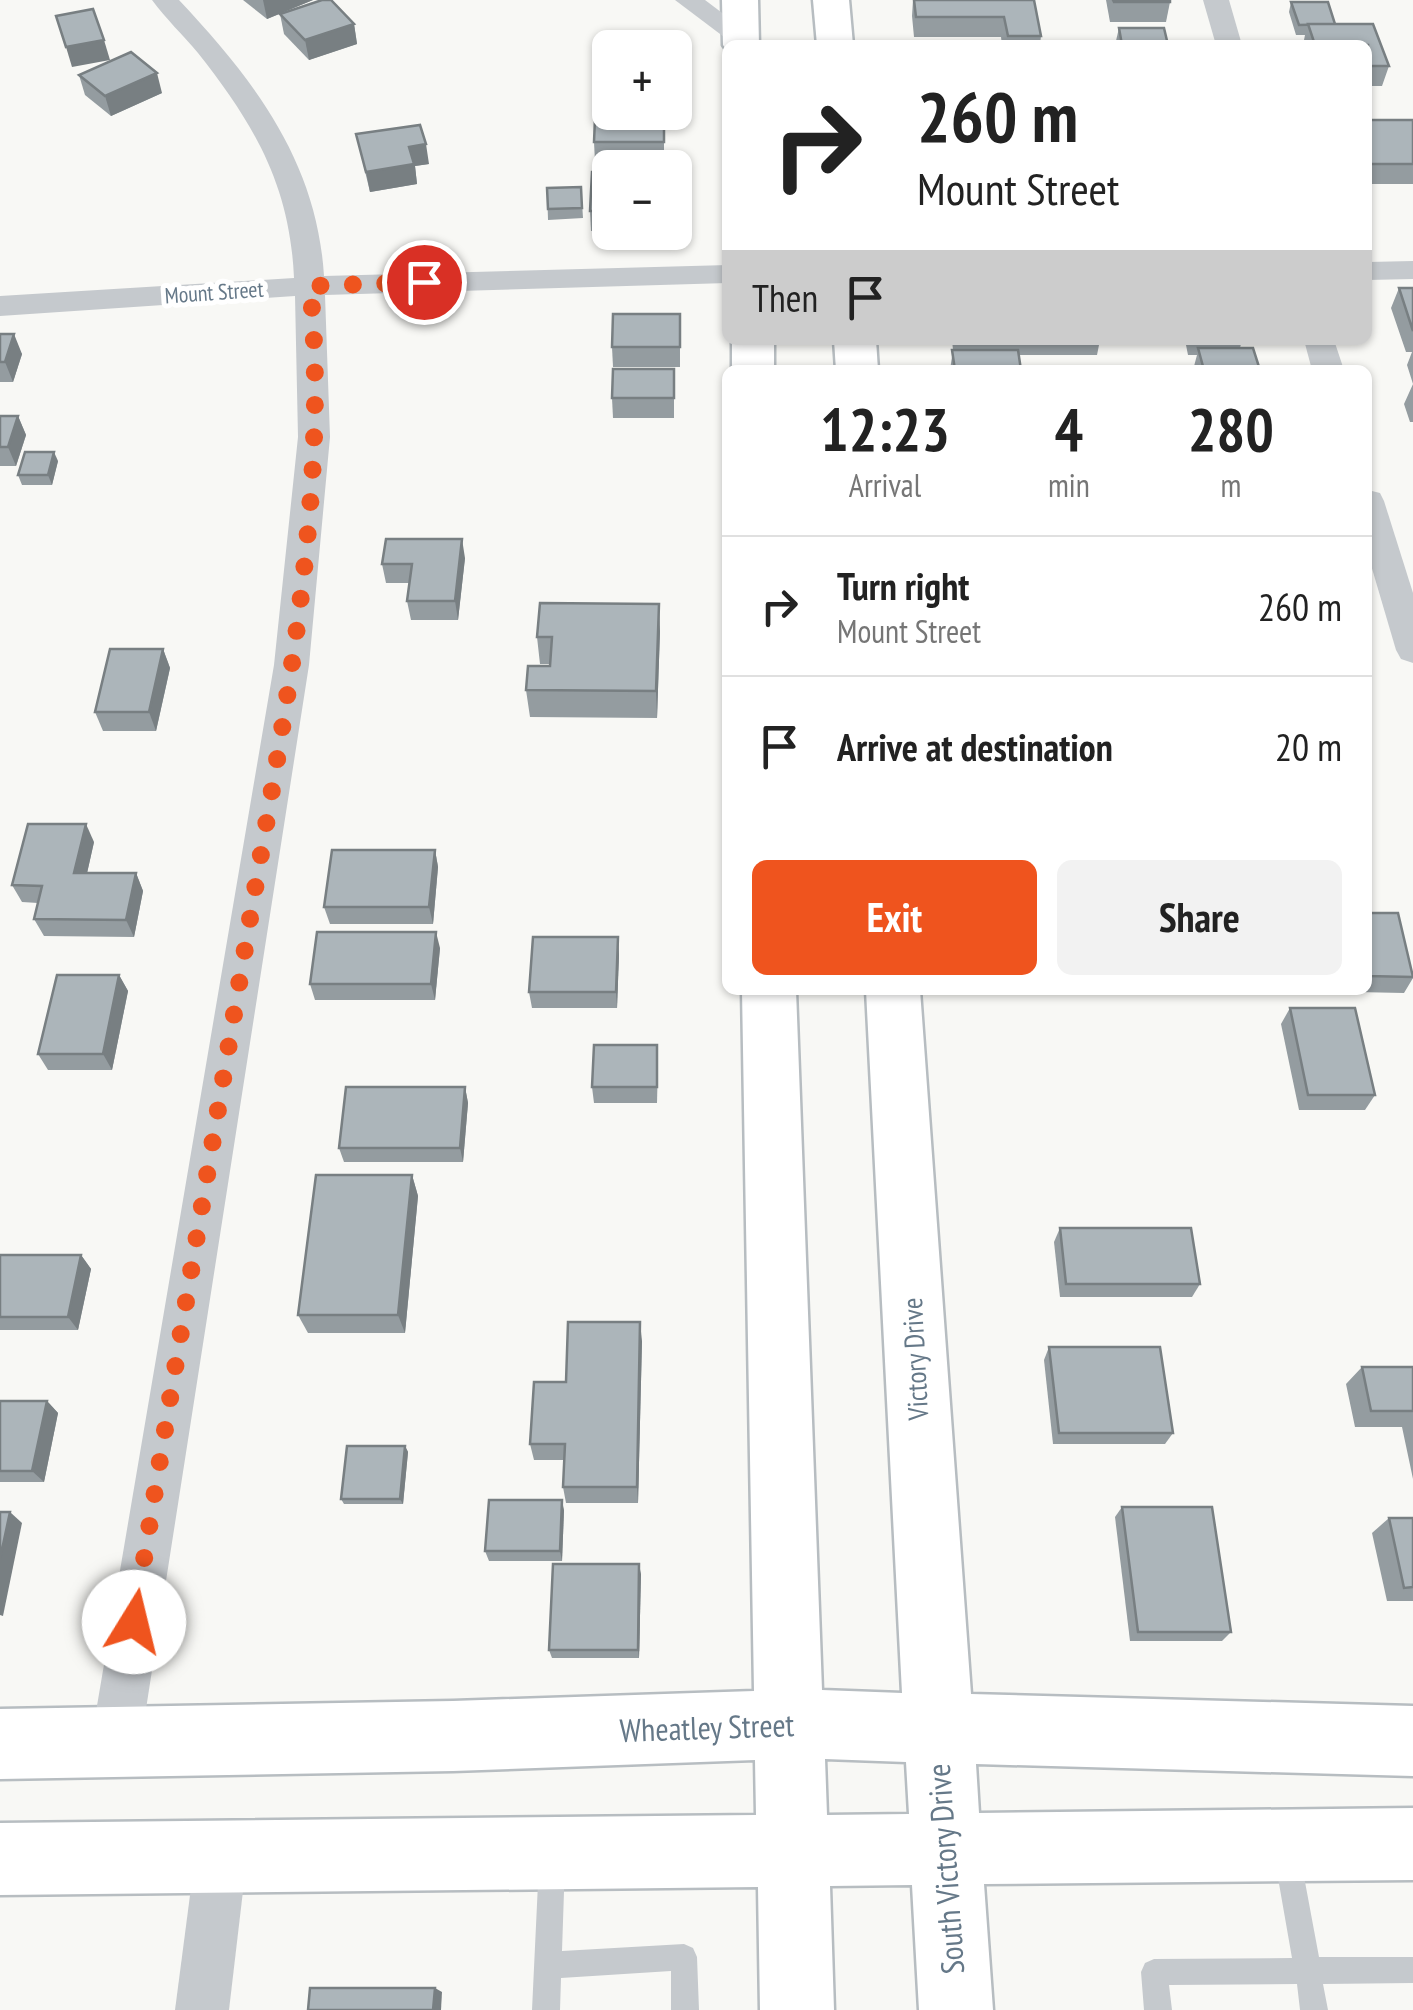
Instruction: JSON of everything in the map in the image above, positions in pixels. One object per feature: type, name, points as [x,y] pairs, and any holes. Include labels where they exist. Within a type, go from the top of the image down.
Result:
[{"type":"main road","points":[[740,0],[741,40]]},
{"type":"main road","points":[[832,0],[835,40]]},
{"type":"main road","points":[[769,995],[797,2010]]},
{"type":"main road","name":"Victory Drive","points":[[893,995],[936,1728]]},
{"type":"main road","name":"Wheatley Street","points":[[0,1744],[453,1736],[792,1724],[1413,1741]]},
{"type":"main road","name":"South Victory Drive","points":[[936,1728],[956,2010]]},
{"type":"main road","points":[[0,1858],[1413,1844]]},
{"type":"street","points":[[116,1742],[282,722],[314,423],[315,336],[302,210],[281,161],[215,58],[165,0]]},
{"type":"street","points":[[688,0],[740,40]]},
{"type":"street","points":[[1216,0],[1228,40]]},
{"type":"street","points":[[1372,270],[1413,270]]},
{"type":"street","name":"Mount Street","points":[[0,306],[310,286],[722,274]]},
{"type":"street","points":[[1372,514],[1413,650]]},
{"type":"street","points":[[202,2010],[222,1857]]},
{"type":"lane","points":[[1285,1845],[1314,2010]]},
{"type":"lane","points":[[546,2010],[553,1853]]},
{"type":"lane","points":[[547,1965],[684,1957],[685,2010]]},
{"type":"lane","points":[[1158,2010],[1154,1972],[1413,1970]]},
{"type":"building","points":[[331,0],[354,24],[305,40],[280,14]]},
{"type":"building","points":[[914,0],[1034,0],[1041,36],[1008,36],[1004,17],[916,17]]},
{"type":"building","points":[[1170,0],[1170,2],[1114,2]]},
{"type":"building","points":[[1291,2],[1328,2],[1335,24],[1299,25]]},
{"type":"building","points":[[93,9],[104,40],[66,47],[56,16]]},
{"type":"building","points":[[1308,24],[1373,24],[1389,66],[1372,66],[1372,40],[1313,40]]},
{"type":"building","points":[[1119,28],[1164,28],[1167,40],[1121,40]]},
{"type":"building","points":[[131,52],[157,73],[105,96],[79,75]]},
{"type":"building","points":[[1372,120],[1413,120],[1413,164],[1372,164]]},
{"type":"building","points":[[420,125],[426,144],[409,147],[414,164],[366,172],[356,134]]},
{"type":"building","points":[[594,130],[664,130],[664,142],[594,142]]},
{"type":"building","points":[[581,187],[582,208],[548,209],[547,188]]},
{"type":"building","points":[[1399,288],[1413,288],[1413,331]]},
{"type":"building","points":[[613,314],[680,314],[680,347],[612,347]]},
{"type":"building","points":[[0,334],[14,334],[5,362],[0,362]]},
{"type":"building","points":[[1198,348],[1253,348],[1258,365],[1203,365]]},
{"type":"building","points":[[952,350],[1018,350],[1020,365],[954,365]]},
{"type":"building","points":[[613,369],[674,369],[674,398],[612,398]]},
{"type":"building","points":[[0,416],[18,416],[8,447],[0,447]]},
{"type":"building","points":[[25,452],[54,452],[48,475],[18,475]]},
{"type":"building","points":[[386,539],[462,539],[455,601],[407,601],[412,564],[382,564]]},
{"type":"building","points":[[540,603],[659,604],[656,691],[526,690],[528,666],[550,666],[552,637],[537,637]]},
{"type":"building","points":[[110,649],[163,649],[149,712],[95,712]]},
{"type":"building","points":[[28,824],[86,824],[74,873],[136,873],[126,920],[34,919],[42,886],[12,885]]},
{"type":"building","points":[[332,850],[435,850],[429,907],[324,907]]},
{"type":"building","points":[[1372,913],[1398,913],[1413,977],[1372,976]]},
{"type":"building","points":[[317,932],[436,932],[431,984],[310,984]]},
{"type":"building","points":[[533,937],[618,937],[616,992],[529,992]]},
{"type":"building","points":[[57,975],[119,975],[103,1054],[38,1054]]},
{"type":"building","points":[[1290,1008],[1355,1008],[1375,1095],[1308,1095]]},
{"type":"building","points":[[594,1045],[657,1045],[657,1087],[592,1087]]},
{"type":"building","points":[[346,1087],[465,1087],[460,1148],[339,1148]]},
{"type":"building","points":[[316,1175],[412,1175],[398,1315],[298,1315]]},
{"type":"building","points":[[1060,1228],[1191,1228],[1200,1284],[1066,1284]]},
{"type":"building","points":[[0,1255],[81,1255],[68,1317],[0,1317]]},
{"type":"building","points":[[568,1322],[640,1322],[637,1487],[563,1487],[565,1444],[530,1444],[534,1382],[566,1382]]},
{"type":"building","points":[[1049,1347],[1160,1347],[1173,1433],[1059,1433]]},
{"type":"building","points":[[1362,1367],[1413,1367],[1413,1411],[1371,1411]]},
{"type":"building","points":[[0,1401],[47,1401],[32,1471],[0,1471]]},
{"type":"building","points":[[347,1446],[405,1446],[400,1499],[341,1499]]},
{"type":"building","points":[[489,1500],[562,1500],[560,1551],[485,1551]]},
{"type":"building","points":[[1122,1507],[1212,1507],[1231,1632],[1138,1632]]},
{"type":"building","points":[[0,1512],[10,1512],[0,1559]]},
{"type":"building","points":[[1389,1518],[1413,1518],[1413,1587],[1404,1588]]},
{"type":"building","points":[[553,1564],[639,1564],[638,1650],[549,1650]]},
{"type":"building","points":[[310,1988],[435,1988],[433,2010],[308,2010]]},
{"type":"route","points":[[134,1622],[282,722],[314,423],[315,336],[310,286],[424,282]]}]
